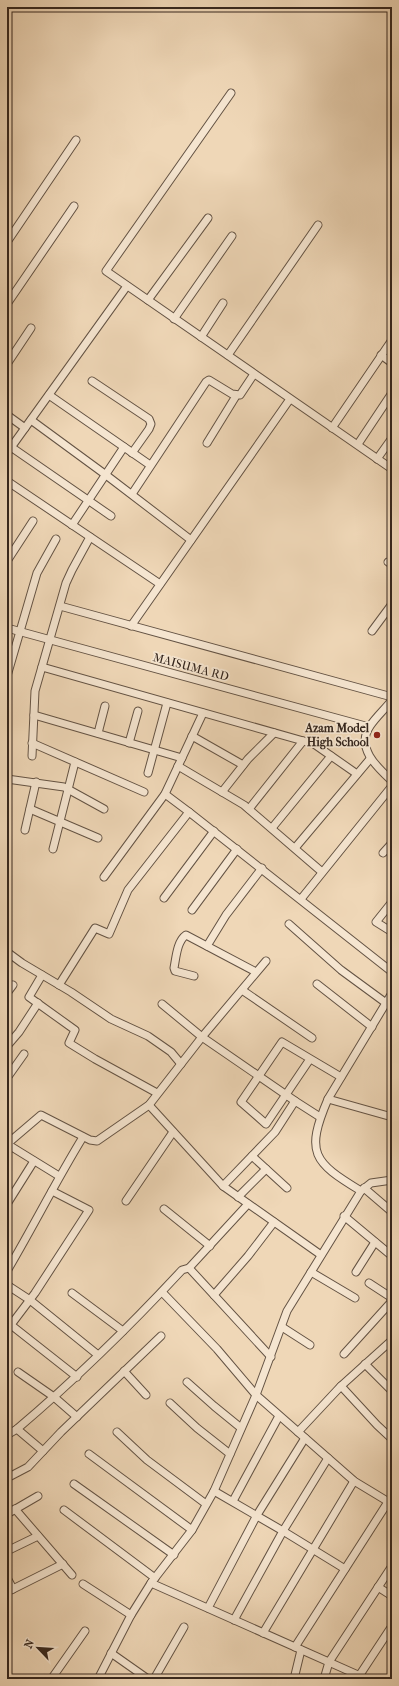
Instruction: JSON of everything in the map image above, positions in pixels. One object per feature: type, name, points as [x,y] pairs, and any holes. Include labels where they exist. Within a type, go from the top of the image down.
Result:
[{"type":"street","points":[[231,93],[106,271],[332,428],[358,444],[392,469]]},
{"type":"street","points":[[7,242],[76,140]]},
{"type":"street","points":[[7,304],[74,206]]},
{"type":"street","points":[[148,300],[208,218]]},
{"type":"street","points":[[228,355],[318,225]]},
{"type":"street","points":[[174,319],[232,236]]},
{"type":"street","points":[[111,516],[89,500],[9,450],[127,286]]},
{"type":"street","points":[[201,337],[223,303]]},
{"type":"street","points":[[7,364],[31,328]]},
{"type":"street","points":[[332,428],[392,340]]},
{"type":"street","points":[[381,355],[392,363]]},
{"type":"street","points":[[207,443],[236,396],[240,395],[254,374]]},
{"type":"street","points":[[132,494],[206,382],[209,380],[236,396]]},
{"type":"street","points":[[92,381],[149,419],[151,424],[149,430],[132,453]]},
{"type":"street","points":[[358,444],[392,393]]},
{"type":"street","points":[[49,395],[150,465]]},
{"type":"street","points":[[131,626],[290,399]]},
{"type":"street","points":[[7,415],[25,428]]},
{"type":"street","points":[[31,420],[132,494],[191,540]]},
{"type":"street","points":[[377,459],[392,438]]},
{"type":"street","points":[[72,525],[124,447]]},
{"type":"street","points":[[7,481],[160,584]]},
{"type":"street","points":[[7,561],[33,521]]},
{"type":"street","points":[[32,756],[34,690],[72,570],[90,537]]},
{"type":"street","points":[[7,676],[37,572],[56,539]]},
{"type":"street","points":[[372,631],[392,604]]},
{"type":"street","points":[[60,606],[392,699],[369,727],[366,747],[370,759],[392,781]]},
{"type":"street","name":"MAISUMA RD","points":[[7,628],[369,727]]},
{"type":"street","points":[[42,667],[314,744],[357,774]]},
{"type":"street","points":[[148,773],[167,703]]},
{"type":"street","points":[[98,733],[105,706]]},
{"type":"street","points":[[129,743],[138,711]]},
{"type":"street","points":[[104,877],[166,794],[203,713]]},
{"type":"street","points":[[34,715],[182,758]]},
{"type":"street","points":[[222,792],[243,765],[274,733]]},
{"type":"street","points":[[192,736],[243,765]]},
{"type":"street","points":[[249,809],[303,741]]},
{"type":"street","points":[[32,743],[144,792]]},
{"type":"street","points":[[272,828],[331,756]]},
{"type":"street","points":[[295,848],[370,759]]},
{"type":"street","points":[[53,849],[75,762]]},
{"type":"street","points":[[178,766],[249,809],[322,872]]},
{"type":"street","points":[[7,779],[64,787],[104,809]]},
{"type":"street","points":[[25,830],[36,782]]},
{"type":"street","points":[[300,899],[392,786]]},
{"type":"street","points":[[166,794],[262,868],[392,972]]},
{"type":"street","points":[[30,809],[98,838]]},
{"type":"street","points":[[59,985],[95,928],[109,934],[128,890],[189,812]]},
{"type":"street","points":[[164,898],[214,831]]},
{"type":"street","points":[[383,854],[392,843]]},
{"type":"street","points":[[192,910],[237,849]]},
{"type":"street","points":[[207,946],[226,915],[262,868]]},
{"type":"street","points":[[392,902],[376,922],[392,932]]},
{"type":"street","points":[[289,924],[341,970],[386,1003]]},
{"type":"street","points":[[194,976],[175,971],[178,948],[182,937],[186,935],[256,972]]},
{"type":"street","points":[[7,952],[22,964],[59,985],[111,1019],[148,1036],[171,1052],[181,1064]]},
{"type":"street","points":[[59,1176],[7,1144],[41,1115],[83,1137],[97,1141],[149,1105],[202,1037],[266,961]]},
{"type":"street","points":[[42,975],[29,996],[75,1030],[69,1043],[157,1093]]},
{"type":"street","points":[[317,984],[372,1026]]},
{"type":"street","points":[[7,993],[13,985]]},
{"type":"street","points":[[242,990],[312,1038]]},
{"type":"street","points":[[392,993],[328,1099],[320,1118],[316,1134],[315,1150],[322,1163],[335,1176],[362,1190],[392,1212]]},
{"type":"street","points":[[7,1046],[19,1032],[38,1003]]},
{"type":"street","points":[[162,1004],[202,1037],[320,1118]]},
{"type":"street","points":[[310,1059],[266,1124],[241,1102],[260,1077],[282,1042],[341,1077]]},
{"type":"street","points":[[7,1078],[24,1054]]},
{"type":"street","points":[[328,1099],[392,1117]]},
{"type":"street","points":[[223,1186],[275,1132],[295,1101]]},
{"type":"street","points":[[149,1105],[223,1186],[321,1254]]},
{"type":"street","points":[[126,1201],[173,1132]]},
{"type":"street","points":[[7,1271],[59,1176],[83,1137]]},
{"type":"street","points":[[252,1156],[287,1188]]},
{"type":"street","points":[[7,1204],[34,1161]]},
{"type":"street","points":[[238,1197],[266,1169]]},
{"type":"street","points":[[98,1679],[131,1615],[153,1580],[192,1530],[214,1491],[256,1395],[288,1312],[321,1254],[362,1190],[371,1183],[392,1180]]},
{"type":"street","points":[[52,1191],[89,1210],[30,1300],[9,1328],[77,1377]]},
{"type":"street","points":[[7,1435],[17,1429],[77,1377],[182,1270],[189,1268],[248,1204]]},
{"type":"street","points":[[164,1209],[210,1246]]},
{"type":"street","points":[[344,1216],[392,1256]]},
{"type":"street","points":[[214,1295],[248,1256],[274,1222]]},
{"type":"street","points":[[356,1272],[375,1242]]},
{"type":"street","points":[[189,1268],[271,1357]]},
{"type":"street","points":[[311,1272],[355,1298]]},
{"type":"street","points":[[369,1282],[392,1298]]},
{"type":"street","points":[[7,1285],[30,1300],[98,1356]]},
{"type":"street","points":[[162,1292],[217,1349],[256,1395],[354,1481],[390,1502],[345,1569],[298,1648],[294,1679]]},
{"type":"street","points":[[72,1293],[123,1331]]},
{"type":"street","points":[[344,1354],[392,1301]]},
{"type":"street","points":[[282,1327],[310,1345]]},
{"type":"street","points":[[7,1478],[28,1467],[160,1336]]},
{"type":"street","points":[[298,1432],[341,1386],[392,1340]]},
{"type":"street","points":[[365,1364],[392,1391]]},
{"type":"street","points":[[124,1371],[146,1395]]},
{"type":"street","points":[[18,1372],[54,1397],[77,1417]]},
{"type":"street","points":[[187,1382],[241,1428]]},
{"type":"street","points":[[341,1386],[376,1425],[392,1439]]},
{"type":"street","points":[[170,1403],[197,1428],[230,1454]]},
{"type":"street","points":[[233,1501],[279,1416]]},
{"type":"street","points":[[17,1429],[43,1451]]},
{"type":"street","points":[[117,1432],[147,1460],[206,1504]]},
{"type":"street","points":[[208,1608],[257,1515],[305,1438]]},
{"type":"street","points":[[89,1454],[192,1530]]},
{"type":"street","points":[[234,1620],[283,1530],[328,1458]]},
{"type":"street","points":[[263,1633],[354,1481]]},
{"type":"street","points":[[74,1484],[174,1555]]},
{"type":"street","points":[[214,1491],[283,1530],[345,1569]]},
{"type":"street","points":[[7,1514],[38,1496]]},
{"type":"street","points":[[15,1510],[72,1574]]},
{"type":"street","points":[[64,1510],[153,1580],[208,1608],[329,1662],[355,1676],[367,1679]]},
{"type":"street","points":[[7,1551],[38,1536]]},
{"type":"street","points":[[7,1578],[10,1590],[63,1564]]},
{"type":"street","points":[[324,1679],[329,1662],[392,1566]]},
{"type":"street","points":[[83,1584],[131,1615]]},
{"type":"street","points":[[378,1587],[392,1596]]},
{"type":"street","points":[[154,1679],[184,1626]]},
{"type":"street","points":[[355,1676],[392,1626]]},
{"type":"street","points":[[52,1679],[85,1631]]},
{"type":"street","points":[[111,1653],[148,1679]]},
{"type":"street","points":[[389,1679],[392,1675]]},
{"type":"place","name":"Azam Model High School","points":[[377,735]]}]
